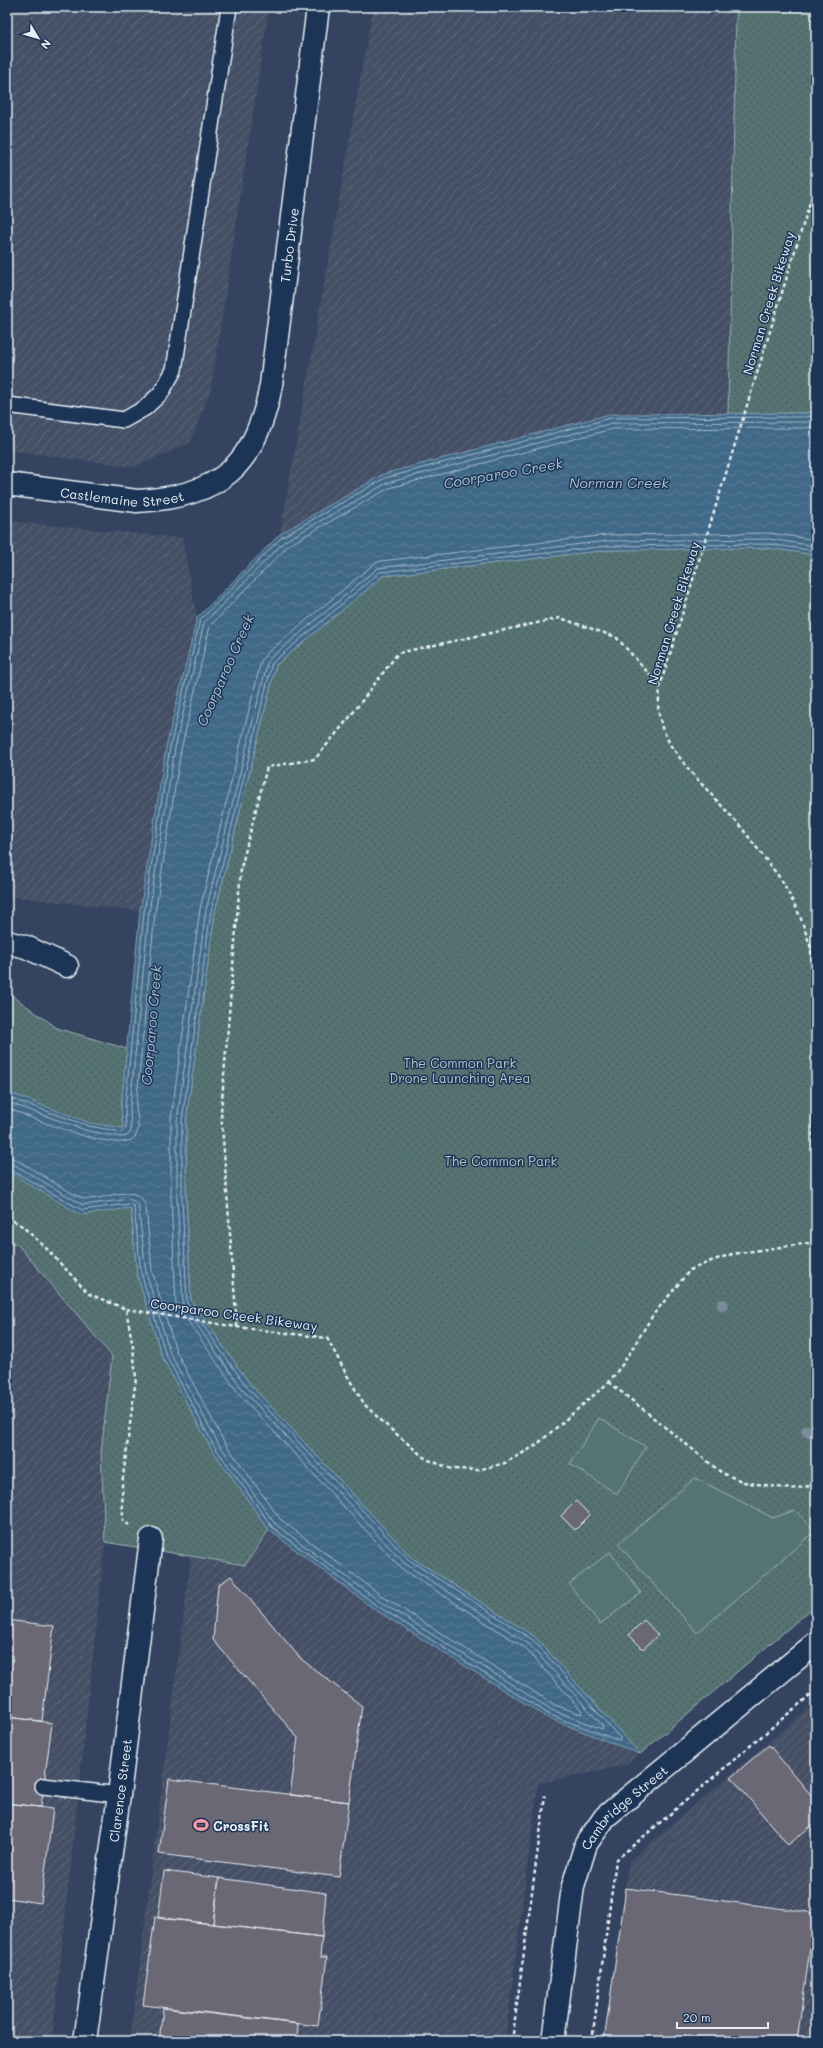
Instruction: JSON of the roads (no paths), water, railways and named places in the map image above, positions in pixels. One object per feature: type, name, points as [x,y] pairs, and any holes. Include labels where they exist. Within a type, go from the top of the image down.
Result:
[{"type":"street","name":"Turbo Drive","points":[[230,472],[251,446],[260,428],[271,385],[318,7]]},
{"type":"street","name":"Castlemaine Street","points":[[7,484],[137,501],[157,500],[200,490],[216,484],[230,472]]},
{"type":"street","points":[[7,942],[26,947],[66,966]]},
{"type":"street","name":"Clarence Street","points":[[85,2041],[119,1795],[151,1538]]},
{"type":"street","name":"Cambridge Street","points":[[553,2041],[573,1886],[578,1864],[593,1831],[605,1817],[650,1778],[816,1643]]},
{"type":"lane","points":[[7,405],[124,420],[145,408],[161,392],[174,370],[229,7]]},
{"type":"lane","points":[[43,1786],[119,1795]]},
{"type":"water","name":"Norman Creek","points":[[816,411],[816,555],[769,548],[608,550],[383,576],[276,665],[215,912],[186,1121],[186,1198],[191,1301],[250,1384],[412,1558],[535,1637],[640,1754],[548,1718],[374,1609],[269,1530],[211,1448],[162,1357],[137,1274],[131,1208],[81,1215],[7,1171],[7,1092],[90,1123],[123,1128],[121,1107],[140,911],[166,747],[197,618],[280,534],[383,474],[610,414],[806,413]]},
{"type":"place","name":"CrossFit","points":[[201,1825]]},
{"type":"water label","name":"Coorparoo Creek","points":[[503,473]]},
{"type":"water label","name":"Coorparoo Creek","points":[[225,670]]},
{"type":"water label","name":"Coorparoo Creek","points":[[151,1025]]},
{"type":"park label","name":"The Common Park Drone Launching Area","points":[[460,1070]]},
{"type":"park label","name":"The Common Park","points":[[501,1160]]}]
